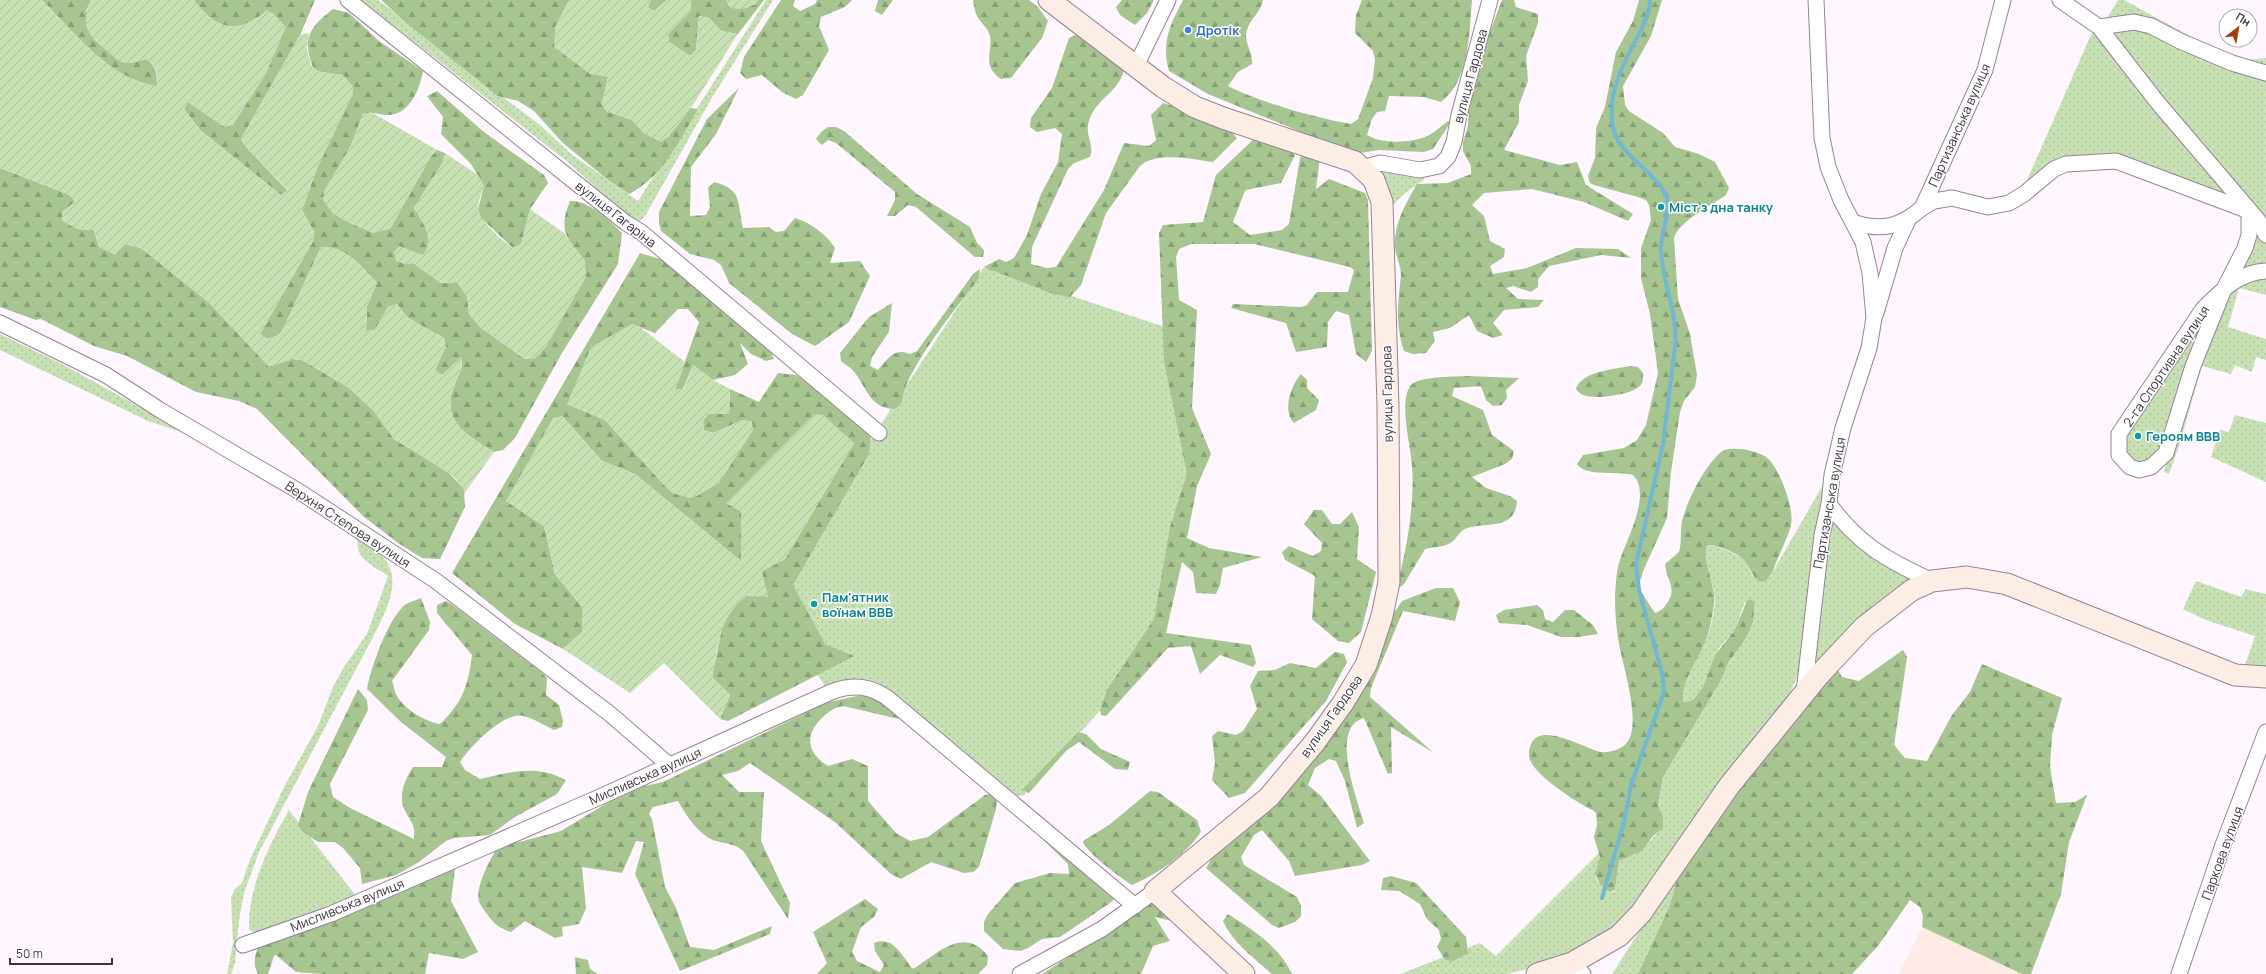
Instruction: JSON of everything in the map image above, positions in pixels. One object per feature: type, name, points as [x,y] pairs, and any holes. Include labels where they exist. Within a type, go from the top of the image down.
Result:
[{"type":"street","name":"вулиця Гагаріна","points":[[348,0],[626,223],[641,232],[879,433]]},
{"type":"street","points":[[1049,0],[1163,87],[1195,107],[1223,118],[1355,162],[1369,174]]},
{"type":"street","points":[[1136,66],[1168,0]]},
{"type":"street","name":"вулиця Гардова","points":[[1020,974],[1102,929],[1155,891],[1269,797],[1315,742],[1343,703],[1366,665],[1382,616],[1389,582],[1388,407],[1382,202],[1369,174],[1380,163],[1420,170],[1439,166],[1448,157],[1454,142],[1459,115],[1490,0]]},
{"type":"street","name":"Партизанська вулиця","points":[[1816,0],[1822,138],[1828,167],[1841,200],[1855,223],[1863,242],[1870,273],[1874,318]]},
{"type":"street","name":"Партизанська вулиця","points":[[1804,692],[1821,542],[1829,504],[1832,475],[1843,428],[1861,377],[1874,318],[1895,248],[1908,220],[1922,208],[1985,70],[2003,0]]},
{"type":"street","points":[[2060,0],[2099,27],[2158,103],[2258,220],[2266,235]]},
{"type":"street","points":[[2099,27],[2134,22],[2151,26],[2180,41],[2232,63],[2266,73]]},
{"type":"street","points":[[1922,208],[1934,201],[1952,198],[1988,207],[2009,203],[2054,169],[2066,164],[2116,161],[2249,211]]},
{"type":"street","points":[[2224,289],[2249,235],[2249,211]]},
{"type":"street","name":"Партизанська вулиця","points":[[1855,223],[1876,228],[1908,220]]},
{"type":"street","name":"2-га Спортивна вулиця","points":[[2224,289],[2191,373],[2166,453],[2150,467],[2139,470],[2130,467],[2119,455],[2119,434],[2202,309],[2224,289],[2247,274],[2266,272]]},
{"type":"street","name":"Верхня Степова вулиця","points":[[0,323],[106,375],[160,410],[300,492],[436,581],[610,714],[669,765]]},
{"type":"street","points":[[1829,504],[1857,537],[1880,554],[1932,581]]},
{"type":"street","points":[[1538,974],[1578,968],[1637,918],[1729,786],[1804,692],[1864,627],[1912,590],[1932,581],[1967,577],[2007,584],[2230,673],[2266,677]]},
{"type":"street","name":"Мисливська вулиця","points":[[243,945],[331,914],[831,692],[850,687],[864,686],[881,693],[1134,906]]},
{"type":"street","name":"Паркова вулиця","points":[[2179,974],[2223,845],[2266,732]]},
{"type":"street","points":[[1155,891],[1244,974]]},
{"type":"shaded area","points":[[1922,927],[2022,974],[1899,974]]},
{"type":"green space","points":[[0,0],[42,0],[80,40],[108,64],[123,74],[139,81],[157,86],[156,70],[150,61],[146,59],[131,63],[121,62],[99,44],[90,34],[87,28],[86,15],[91,0],[194,0],[211,18],[228,26],[246,24],[267,10],[274,14],[286,27],[266,74],[233,125],[225,127],[188,102],[184,109],[200,130],[281,195],[288,190],[245,146],[241,139],[300,35],[309,33],[307,49],[311,65],[317,71],[343,75],[353,86],[353,94],[316,171],[302,210],[314,232],[313,241],[260,334],[267,339],[277,336],[283,329],[321,247],[337,249],[352,258],[366,270],[377,283],[367,306],[366,331],[375,330],[388,307],[397,304],[408,318],[444,338],[446,346],[435,370],[442,375],[461,357],[461,368],[451,399],[451,409],[454,418],[467,434],[494,452],[464,494],[464,489],[453,476],[394,439],[374,411],[348,387],[302,360],[293,359],[269,367],[207,301],[141,248],[125,244],[115,255],[99,247],[94,230],[77,229],[62,221],[62,212],[75,202],[70,195],[0,168]]},
{"type":"green space","points":[[42,0],[91,0],[86,11],[130,63],[146,59],[152,64],[156,74],[157,87],[139,82],[108,64],[80,40]]},
{"type":"green space","points":[[194,0],[315,0],[300,35],[241,139],[245,146],[288,191],[281,195],[200,130],[184,109],[188,102],[225,127],[267,10],[246,24],[228,26],[211,18]]},
{"type":"green space","points":[[361,0],[378,0],[425,34],[470,73],[539,124],[571,154],[638,201],[766,0],[773,0],[713,96],[645,216],[640,221],[634,222],[569,163]]},
{"type":"green space","points":[[381,0],[569,0],[555,28],[608,77],[602,104],[606,111],[632,120],[645,134],[668,137],[690,108],[698,109],[677,145],[661,168],[641,187],[629,194],[608,180],[563,143],[534,111],[518,101],[498,96],[409,25]]},
{"type":"green space","points":[[569,0],[651,0],[648,7],[654,11],[667,0],[691,0],[691,10],[668,34],[669,42],[690,56],[696,50],[699,16],[709,18],[721,31],[738,34],[690,109],[670,135],[661,142],[645,134],[632,120],[606,111],[602,104],[608,77],[590,74],[554,47],[555,28]]},
{"type":"green space","points":[[651,0],[667,0],[654,11],[647,7]]},
{"type":"green space","points":[[691,0],[727,0],[729,7],[754,5],[758,0],[764,0],[738,34],[721,31],[709,18],[699,16],[696,50],[690,56],[669,42],[668,34],[691,10]]},
{"type":"green space","points":[[727,0],[758,0],[752,5],[741,9],[729,7]]},
{"type":"green space","points":[[781,0],[795,0],[793,6],[800,11],[815,4],[817,0],[852,0],[845,7],[821,17],[819,26],[829,50],[803,95],[796,99],[782,92],[762,75],[746,79],[740,73],[744,57]]},
{"type":"green space","points":[[878,0],[893,0],[882,15],[875,11]]},
{"type":"green space","points":[[973,0],[1029,0],[1038,7],[1048,21],[1042,38],[1011,78],[1001,79],[994,73],[991,67],[989,61],[991,43],[990,37],[988,31],[977,16]]},
{"type":"green space","points":[[1122,0],[1154,0],[1147,13],[1135,25],[1120,15],[1116,7]]},
{"type":"green space","points":[[1183,0],[1263,0],[1260,8],[1248,26],[1246,34],[1252,64],[1238,72],[1228,86],[1255,98],[1288,109],[1351,124],[1358,119],[1373,78],[1375,60],[1373,51],[1355,33],[1356,15],[1362,0],[1472,0],[1469,41],[1463,69],[1451,93],[1441,102],[1424,97],[1389,96],[1385,111],[1377,112],[1372,119],[1367,135],[1380,140],[1395,142],[1418,139],[1428,136],[1448,121],[1451,122],[1433,149],[1424,152],[1379,150],[1360,153],[1340,148],[1208,94],[1169,71],[1166,43],[1174,18]]},
{"type":"green space","points":[[1502,0],[1514,0],[1516,7],[1538,14],[1538,23],[1526,56],[1528,81],[1519,105],[1519,122],[1504,150],[1560,165],[1577,162],[1586,185],[1633,214],[1628,221],[1584,202],[1532,189],[1484,193],[1472,205],[1484,216],[1490,241],[1505,249],[1504,257],[1490,266],[1493,274],[1527,268],[1576,248],[1618,249],[1631,258],[1601,255],[1549,266],[1538,279],[1538,287],[1531,292],[1513,286],[1506,288],[1518,299],[1544,300],[1538,307],[1504,310],[1493,323],[1503,335],[1493,338],[1477,331],[1469,315],[1450,328],[1433,332],[1435,341],[1426,353],[1413,354],[1404,351],[1399,331],[1398,304],[1401,275],[1395,248],[1398,223],[1401,214],[1417,184],[1448,183],[1471,174],[1471,166],[1463,151],[1463,142],[1468,126],[1468,108],[1490,32]]},
{"type":"green space","points":[[1639,0],[1662,0],[1651,36],[1623,86],[1625,105],[1629,111],[1663,133],[1675,147],[1699,154],[1715,162],[1729,188],[1726,195],[1682,226],[1674,238],[1678,299],[1690,334],[1697,375],[1695,387],[1684,401],[1680,412],[1671,472],[1667,518],[1644,569],[1638,587],[1655,613],[1662,609],[1667,603],[1670,598],[1671,588],[1665,564],[1679,552],[1682,521],[1688,503],[1698,482],[1711,463],[1724,450],[1740,449],[1751,451],[1766,457],[1771,462],[1776,469],[1785,489],[1792,518],[1789,531],[1773,571],[1764,581],[1760,581],[1756,578],[1745,561],[1733,552],[1712,545],[1708,545],[1706,549],[1707,563],[1714,597],[1712,619],[1705,642],[1687,678],[1683,694],[1683,702],[1693,700],[1703,687],[1715,655],[1734,631],[1748,599],[1755,602],[1753,622],[1746,638],[1728,663],[1721,680],[1663,777],[1658,805],[1663,817],[1663,828],[1653,836],[1642,851],[1619,861],[1615,890],[1610,892],[1600,885],[1595,873],[1600,857],[1594,837],[1597,825],[1596,813],[1567,795],[1550,782],[1535,768],[1529,755],[1532,743],[1538,737],[1547,735],[1558,737],[1604,752],[1616,750],[1626,744],[1632,732],[1632,707],[1618,638],[1615,596],[1616,578],[1619,564],[1639,504],[1640,493],[1638,483],[1633,475],[1587,471],[1577,464],[1583,455],[1624,448],[1637,440],[1646,425],[1658,373],[1650,314],[1641,278],[1641,248],[1651,220],[1649,205],[1646,200],[1638,197],[1594,185],[1590,183],[1588,176],[1595,158],[1596,128],[1605,107],[1616,52],[1633,21]]},
{"type":"green space","points":[[2118,0],[2124,0],[2236,61],[2266,58],[2266,268],[2240,273],[2246,228],[2242,217],[2227,206],[2142,173],[2105,167],[2067,169],[2024,187],[2094,28],[2105,22]]},
{"type":"green space","points":[[333,9],[349,13],[379,41],[423,71],[413,99],[408,106],[396,114],[363,114],[351,145],[390,229],[431,156],[437,150],[445,153],[443,162],[414,208],[424,224],[429,243],[424,254],[404,264],[413,263],[441,283],[457,282],[467,296],[469,314],[481,328],[525,359],[585,261],[569,240],[564,227],[566,211],[570,201],[591,207],[605,217],[622,233],[618,264],[562,353],[515,438],[503,450],[494,452],[474,439],[458,426],[453,417],[451,397],[461,371],[462,361],[461,358],[442,375],[435,370],[446,346],[444,338],[408,318],[397,304],[388,307],[375,330],[366,331],[367,306],[377,283],[321,247],[283,329],[277,336],[267,339],[260,334],[313,241],[314,232],[302,210],[316,171],[343,75],[323,73],[315,69],[310,60],[308,42],[309,36],[316,24]]},
{"type":"green space","points":[[1076,35],[1084,38],[1124,70],[1118,83],[1093,111],[1088,124],[1088,134],[1091,147],[1090,157],[1074,163],[1068,169],[1032,247],[1031,264],[1047,268],[1056,267],[1104,190],[1124,143],[1149,146],[1156,140],[1151,115],[1163,103],[1213,120],[1231,131],[1237,138],[1213,162],[1165,157],[1147,161],[1140,166],[1106,213],[1081,285],[1070,297],[1053,294],[984,267],[999,259],[1006,262],[1014,258],[1027,235],[1041,194],[1058,162],[1062,134],[1055,128],[1037,132],[1030,127],[1031,118],[1052,88],[1069,38]]},
{"type":"green space","points":[[739,88],[716,134],[691,167],[690,216],[706,215],[710,207],[708,188],[714,182],[723,185],[734,193],[739,204],[743,228],[769,227],[776,232],[784,231],[795,218],[818,230],[835,248],[830,263],[860,261],[870,276],[849,322],[815,346],[792,334],[729,283],[721,265],[714,260],[690,254],[661,231],[659,212],[707,119]]},
{"type":"green space","points":[[437,91],[484,132],[544,175],[548,183],[530,209],[521,244],[513,248],[481,218],[478,209],[484,186],[471,164],[441,134],[443,117],[427,96]]},
{"type":"green space","points":[[371,112],[437,150],[431,156],[390,229],[373,233],[349,223],[333,214],[323,200],[324,191],[351,145],[363,114]]},
{"type":"green space","points":[[828,127],[836,127],[844,131],[917,194],[970,227],[977,243],[984,250],[983,257],[975,257],[916,207],[908,205],[895,216],[887,216],[895,200],[895,192],[836,143],[828,140],[822,145],[816,139],[821,132]]},
{"type":"green space","points":[[1260,133],[1295,155],[1281,183],[1246,190],[1244,193],[1233,222],[1250,235],[1282,230],[1289,224],[1300,158],[1306,151],[1320,158],[1316,189],[1329,179],[1365,193],[1368,200],[1372,351],[1366,362],[1356,354],[1349,315],[1336,311],[1328,322],[1327,347],[1296,352],[1286,323],[1231,308],[1233,304],[1301,307],[1306,306],[1317,292],[1348,292],[1354,270],[1350,267],[1254,244],[1191,244],[1179,249],[1176,257],[1179,300],[1197,310],[1192,408],[1211,454],[1197,486],[1187,538],[1209,548],[1262,557],[1223,568],[1220,585],[1216,594],[1196,593],[1193,572],[1182,562],[1166,633],[1251,645],[1256,663],[1253,667],[1220,655],[1200,674],[1191,646],[1168,648],[1106,716],[1101,715],[1100,710],[1107,690],[1154,619],[1170,527],[1187,474],[1164,361],[1159,233],[1163,225],[1203,222],[1216,175]]},
{"type":"green space","points":[[445,153],[478,175],[484,186],[478,205],[480,215],[493,231],[509,245],[513,248],[521,244],[530,209],[564,233],[585,261],[586,277],[546,347],[534,359],[525,359],[481,328],[469,314],[467,296],[457,282],[441,283],[413,263],[404,264],[396,261],[394,252],[399,246],[423,255],[426,249],[428,237],[424,225],[414,208],[443,162]]},
{"type":"green space","points":[[0,168],[70,195],[75,202],[62,212],[77,229],[94,230],[99,247],[125,244],[141,248],[207,301],[293,359],[302,360],[348,387],[374,411],[394,439],[447,471],[464,489],[465,507],[440,559],[422,558],[398,543],[363,516],[257,409],[239,401],[196,392],[127,356],[94,346],[41,319],[36,320],[0,307]]},
{"type":"green space","points":[[1379,169],[1423,177],[1425,179],[1404,194],[1392,206]]},
{"type":"green space","points":[[640,253],[663,260],[771,351],[774,359],[766,361],[751,354],[740,343],[748,364],[735,375],[713,380],[693,365],[683,389],[675,390],[699,322],[688,309],[678,309],[655,333],[632,324],[567,404],[605,420],[666,487],[743,420],[713,433],[704,430],[703,421],[708,414],[729,414],[730,389],[759,402],[778,373],[796,375],[832,397],[872,427],[869,454],[793,585],[825,644],[854,656],[728,721],[720,719],[730,695],[712,677],[723,623],[732,607],[746,596],[762,571],[785,559],[854,443],[726,503],[741,511],[741,561],[635,474],[602,461],[562,416],[506,501],[544,526],[555,574],[582,607],[582,632],[563,649],[515,624],[452,573]]},
{"type":"green space","points":[[984,267],[1168,328],[1193,472],[1161,643],[1023,796],[1011,795],[876,682],[864,680],[826,688],[768,597]]},
{"type":"green space","points":[[980,269],[979,278],[933,339],[912,374],[905,390],[902,403],[895,409],[880,406],[870,397],[854,371],[841,361],[840,353],[869,317],[892,303],[889,332],[872,357],[870,366],[878,370],[891,355],[895,353],[904,352],[910,354],[917,351],[973,274]]},
{"type":"green space","points":[[2266,274],[2266,295],[2239,288],[2228,327],[2266,339],[2266,360],[2256,357],[2252,372],[2235,365],[2231,374],[2202,366],[2179,446],[2169,474],[2164,472],[2181,412],[2224,301],[2237,282]]},
{"type":"green space","points":[[2217,300],[2166,444],[2151,463],[2135,463],[2125,453],[2125,437]]},
{"type":"green space","points":[[632,324],[641,328],[685,362],[675,390],[684,389],[693,365],[713,380],[730,389],[729,414],[708,414],[703,421],[704,430],[713,433],[743,420],[752,421],[753,430],[719,483],[697,496],[689,498],[672,493],[605,420],[567,404],[591,347]]},
{"type":"green space","points":[[0,334],[62,364],[190,435],[148,421],[0,350]]},
{"type":"green space","points":[[1629,366],[1638,367],[1643,373],[1643,381],[1637,389],[1613,396],[1596,397],[1583,395],[1576,389],[1584,378],[1598,372]]},
{"type":"green space","points":[[1301,374],[1307,380],[1307,388],[1319,400],[1316,410],[1294,423],[1290,418],[1288,405],[1289,398],[1297,379]]},
{"type":"green space","points":[[1465,376],[1519,378],[1506,390],[1507,398],[1502,405],[1493,406],[1486,400],[1481,386],[1454,388],[1452,396],[1483,410],[1492,435],[1514,451],[1512,459],[1505,464],[1472,477],[1486,488],[1510,496],[1517,501],[1515,511],[1511,517],[1505,521],[1497,524],[1465,529],[1461,531],[1454,541],[1449,544],[1425,549],[1404,584],[1396,590],[1409,529],[1413,481],[1405,412],[1407,392],[1411,385],[1415,382],[1428,378]]},
{"type":"green space","points":[[814,414],[823,415],[854,443],[785,559],[762,571],[768,597],[746,596],[730,614],[725,623],[718,643],[712,677],[730,695],[720,719],[664,663],[630,693],[563,649],[582,632],[582,607],[555,574],[544,526],[506,501],[553,418],[562,416],[602,461],[635,474],[741,561],[741,511],[726,503]]},
{"type":"green space","points":[[2235,415],[2266,423],[2266,482],[2211,457],[2220,430],[2229,432]]},
{"type":"green space","points":[[1824,483],[1815,538],[1799,673],[1786,702],[1633,908],[1612,929],[1550,963],[1508,974],[1400,974],[1480,943],[1496,956],[1599,853],[1600,858],[1595,873],[1597,881],[1605,889],[1613,892],[1615,891],[1619,861],[1641,850],[1663,828],[1663,817],[1658,805],[1663,777],[1717,686],[1728,663],[1746,638],[1753,622],[1755,602],[1745,602],[1734,631],[1719,648],[1703,687],[1693,700],[1683,702],[1687,679],[1710,629],[1715,602],[1715,595],[1705,556],[1708,545],[1728,551],[1740,557],[1746,562],[1754,577],[1765,579],[1770,577]]},
{"type":"green space","points":[[1314,510],[1322,510],[1332,524],[1340,524],[1352,512],[1359,527],[1357,559],[1376,572],[1361,632],[1349,643],[1338,641],[1312,619],[1315,576],[1285,560],[1282,552],[1289,546],[1313,556],[1321,551],[1322,543],[1304,524]]},
{"type":"green space","points":[[1831,518],[1915,579],[1815,668],[1814,663]]},
{"type":"green space","points":[[355,538],[378,552],[388,564],[392,575],[392,586],[387,608],[259,852],[244,893],[239,920],[235,963],[231,974],[227,974],[233,943],[231,898],[235,889],[242,883],[249,862],[284,787],[318,726],[333,687],[344,667],[367,634],[388,576],[363,558],[359,553],[358,541]]},
{"type":"green space","points":[[2196,581],[2241,597],[2246,589],[2266,594],[2266,670],[2244,668],[2255,636],[2206,620],[2183,609]]},
{"type":"green space","points":[[1436,588],[1453,588],[1460,602],[1455,621],[1403,611],[1371,688],[1370,697],[1434,753],[1391,727],[1392,773],[1388,774],[1364,718],[1354,724],[1348,735],[1348,765],[1364,823],[1357,828],[1345,781],[1336,761],[1329,759],[1315,768],[1308,785],[1321,796],[1370,861],[1362,865],[1295,876],[1289,861],[1262,830],[1254,835],[1241,857],[1244,865],[1297,897],[1301,906],[1301,916],[1295,922],[1279,928],[1272,925],[1206,868],[1212,858],[1265,806],[1402,601]]},
{"type":"green space","points":[[421,598],[430,622],[429,630],[392,681],[400,701],[410,710],[428,721],[440,724],[454,708],[463,693],[469,676],[472,655],[437,613],[437,605],[446,601],[547,678],[546,695],[559,705],[563,721],[562,727],[554,730],[535,720],[523,716],[515,716],[506,719],[488,732],[471,748],[460,762],[465,770],[480,779],[513,772],[534,771],[555,775],[566,780],[557,794],[515,817],[490,835],[454,838],[446,841],[419,862],[396,875],[362,884],[360,868],[343,848],[335,842],[318,842],[303,832],[298,825],[308,792],[358,689],[367,700],[368,710],[330,784],[333,797],[350,808],[414,839],[413,825],[405,811],[402,801],[406,780],[413,767],[442,767],[446,757],[401,722],[367,689],[376,656],[393,620],[406,604]]},
{"type":"green space","points":[[1537,605],[1543,610],[1545,619],[1553,622],[1565,610],[1574,610],[1593,625],[1598,634],[1578,637],[1561,637],[1527,625],[1499,623],[1496,615],[1504,610]]},
{"type":"green space","points":[[1903,650],[1907,657],[1894,745],[1905,758],[1927,761],[1952,715],[1970,692],[1982,664],[2062,698],[2052,735],[2050,767],[2056,803],[2075,802],[2087,795],[2069,842],[2061,894],[2031,974],[2022,974],[1922,927],[1923,916],[1920,907],[1910,900],[1878,946],[1852,974],[1638,974],[1670,905],[1680,868],[1719,811],[1837,668],[1842,677],[1859,681]]},
{"type":"green space","points":[[1335,652],[1344,654],[1347,662],[1326,701],[1245,793],[1229,798],[1212,780],[1215,763],[1212,736],[1218,731],[1236,735],[1243,731],[1257,709],[1250,686],[1258,671],[1275,670],[1290,663],[1316,668]]},
{"type":"green space","points":[[862,695],[878,697],[912,722],[843,706],[837,708],[824,716],[813,729],[810,742],[815,755],[828,766],[852,759],[868,766],[868,801],[896,833],[910,841],[928,837],[985,795],[994,793],[997,800],[996,809],[979,867],[973,872],[964,873],[931,862],[901,879],[891,874],[836,823],[750,763],[738,771],[722,775],[739,792],[764,792],[761,841],[790,903],[788,919],[744,852],[735,846],[716,841],[704,835],[689,818],[678,801],[653,807],[649,814],[652,819],[665,887],[676,908],[690,947],[714,950],[772,926],[770,934],[680,971],[635,874],[644,842],[636,841],[622,873],[582,867],[586,908],[579,924],[562,927],[563,936],[555,938],[525,921],[511,932],[495,923],[480,904],[478,895],[481,881],[497,848],[561,831],[630,789],[663,782],[828,702]]},
{"type":"green space","points":[[1078,732],[1086,734],[1101,749],[1130,762],[1128,770],[1115,769],[1079,742],[1066,751],[1029,793],[1022,790]]},
{"type":"green space","points":[[1150,791],[1158,792],[1197,820],[1201,832],[1179,856],[1170,863],[1142,881],[1132,885],[1096,858],[1085,846],[1083,841],[1109,825]]},
{"type":"green space","points":[[289,810],[357,897],[254,933],[249,929],[249,924],[250,909],[257,879],[268,850]]},
{"type":"green space","points":[[1026,823],[1116,897],[1110,903],[1060,937],[1042,939],[1020,951],[1003,949],[984,931],[984,922],[988,914],[1015,883],[1050,873],[1069,874],[1068,864]]},
{"type":"green space","points":[[456,861],[451,901],[478,952],[463,959],[429,953],[425,974],[322,974],[296,972],[276,955],[274,956],[268,974],[258,974],[255,966],[255,958],[261,942]]},
{"type":"green space","points":[[1680,868],[1670,905],[1638,974],[1612,974]]},
{"type":"green space","points":[[1391,876],[1416,883],[1466,937],[1468,953],[1453,961],[1445,960],[1437,947],[1441,939],[1439,930],[1427,919],[1420,904],[1399,891],[1381,890],[1383,878]]},
{"type":"green space","points":[[865,899],[878,909],[874,917],[861,927],[852,952],[857,961],[880,972],[884,965],[875,951],[874,943],[881,941],[892,944],[913,969],[950,945],[970,943],[979,947],[988,956],[987,965],[978,974],[817,974],[827,963],[813,932]]},
{"type":"green space","points":[[1155,901],[1172,921],[1155,917],[1170,941],[1153,946],[1141,974],[1042,974]]},
{"type":"green space","points":[[1228,914],[1256,933],[1273,947],[1287,964],[1292,974],[1272,974],[1244,950],[1232,936],[1223,921]]},
{"type":"green space","points":[[575,957],[588,960],[590,969],[598,974],[576,974]]},
{"type":"waterway","points":[[1602,898],[1624,822],[1632,782],[1664,692],[1663,677],[1639,590],[1636,564],[1663,444],[1675,346],[1674,322],[1664,274],[1661,250],[1662,236],[1668,206],[1665,193],[1651,175],[1626,151],[1619,142],[1614,132],[1612,120],[1613,97],[1619,76],[1646,18],[1650,0]]},
{"type":"place","name":"Дротік","points":[[1188,30]]},
{"type":"place","name":"Міст з дна танку","points":[[1661,207]]},
{"type":"place","name":"Героям ВВВ","points":[[2138,436]]},
{"type":"place","name":"Пам'ятник воїнам ВВВ","points":[[814,604]]}]
